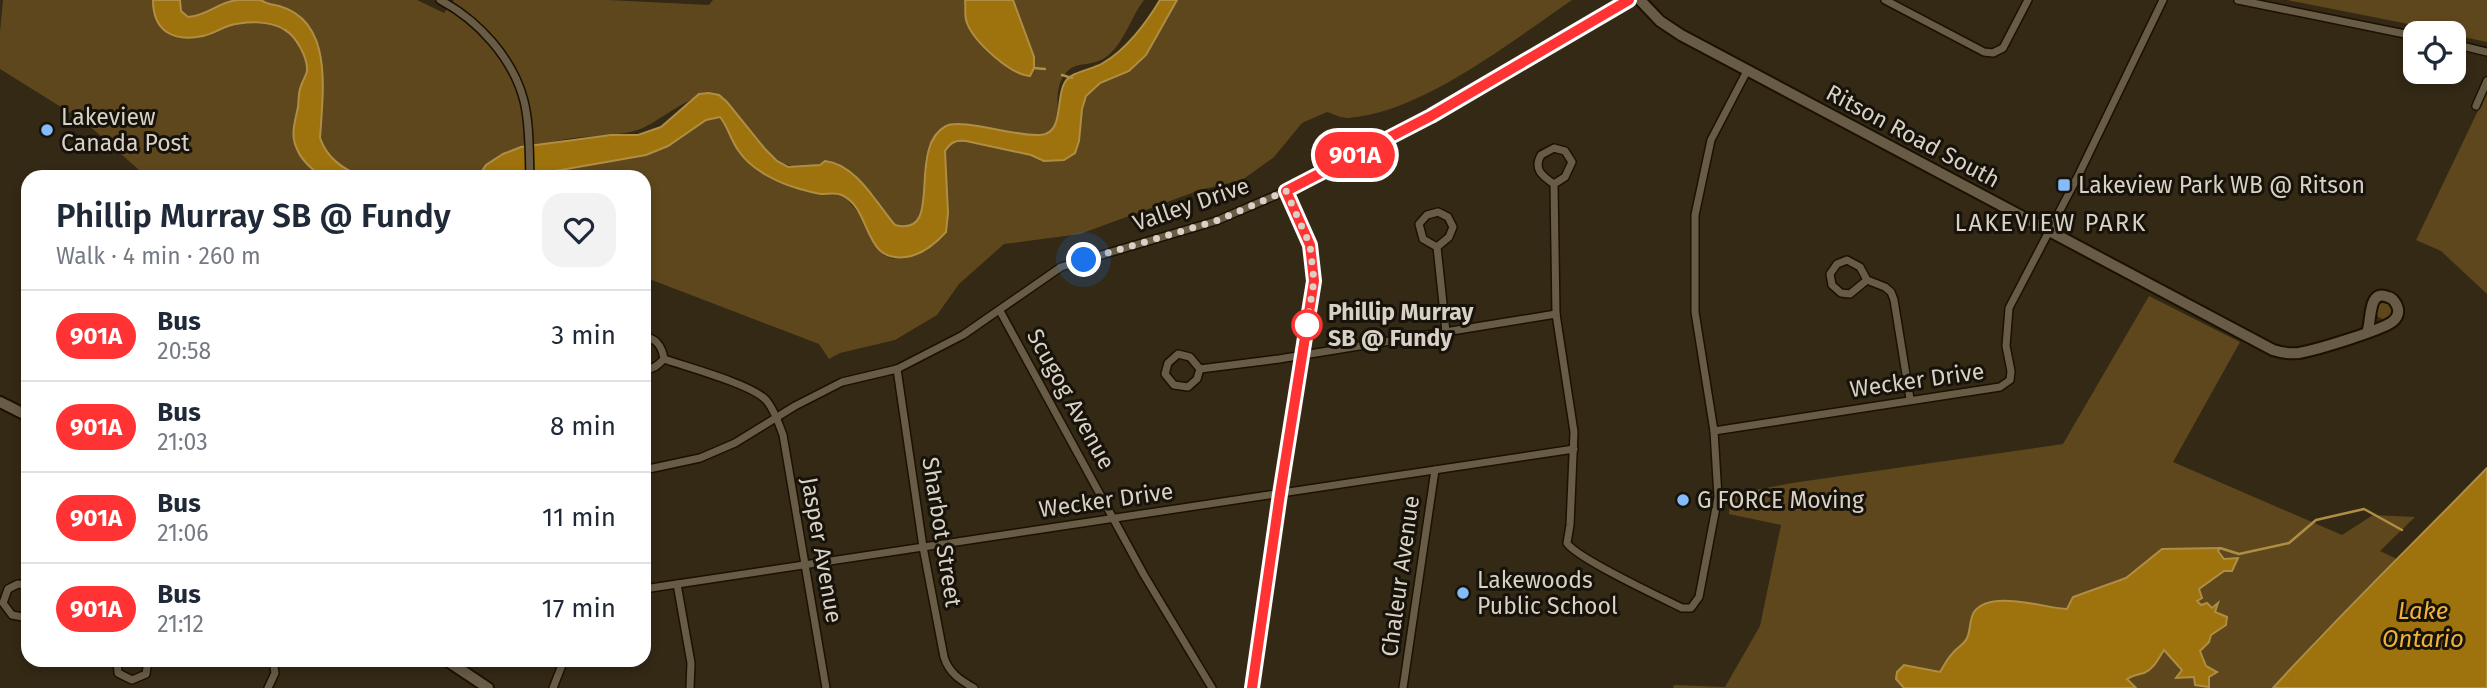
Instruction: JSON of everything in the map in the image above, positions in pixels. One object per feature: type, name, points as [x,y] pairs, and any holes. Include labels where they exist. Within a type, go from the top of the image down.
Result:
[{"type":"street","points":[[440,0],[460,12],[485,33],[505,60],[524,101],[530,170]]},
{"type":"street","name":"Valley Drive","points":[[651,468],[700,458],[735,443],[795,406],[842,382],[897,369],[964,335],[1062,267],[1216,221],[1286,191],[1431,116],[1629,0]]},
{"type":"street","name":"Ritson Road South","points":[[1640,0],[1671,29],[2049,233],[2273,350],[2298,353],[2367,332]]},
{"type":"street","points":[[1885,0],[1984,52],[1993,53],[2003,48],[2028,0]]},
{"type":"street","points":[[2049,233],[2163,0]]},
{"type":"street","points":[[2238,0],[2403,34]]},
{"type":"street","points":[[2466,47],[2487,52]]},
{"type":"street","points":[[1554,184],[1556,314],[1574,432],[1570,525],[1567,538],[1569,547],[1682,608],[1691,608],[1698,601],[1718,497],[1714,431],[1695,312],[1695,215],[1711,140],[1747,71]]},
{"type":"street","points":[[2476,106],[2487,81]]},
{"type":"street","points":[[1554,148],[1565,151],[1572,162],[1569,173],[1554,184],[1540,174],[1538,167],[1541,155],[1554,148]]},
{"type":"street","points":[[1252,688],[1314,281],[1310,245],[1286,191]]},
{"type":"street","points":[[1438,212],[1448,217],[1452,227],[1449,237],[1437,247],[1423,239],[1419,224],[1427,215],[1438,212]]},
{"type":"street","name":"Wecker Drive","points":[[1714,431],[2000,387],[2010,380],[2006,346],[2009,308],[2049,233]]},
{"type":"street","points":[[1437,247],[1446,332]]},
{"type":"street","points":[[1867,280],[1850,294],[1842,293],[1832,285],[1830,274],[1837,264],[1847,260],[1860,267],[1867,280],[1891,292],[1910,400]]},
{"type":"street","name":"Scugog Avenue","points":[[1000,311],[1144,575],[1212,688]]},
{"type":"street","points":[[1200,369],[1556,314]]},
{"type":"street","points":[[651,338],[658,344],[664,359],[753,390],[767,401],[776,419]]},
{"type":"street","points":[[1178,354],[1190,357],[1200,369],[1198,379],[1188,387],[1174,385],[1165,374],[1168,363],[1178,354]]},
{"type":"street","points":[[651,368],[664,359]]},
{"type":"street","name":"Sharbot Street","points":[[897,369],[923,547],[947,667],[955,676],[974,688]]},
{"type":"street","points":[[0,402],[21,412]]},
{"type":"street","name":"Jasper Avenue","points":[[776,419],[783,435],[826,688]]},
{"type":"street","name":"Wecker Drive","points":[[651,588],[1574,449]]},
{"type":"street","name":"Chaleur Avenue","points":[[1403,688],[1435,470]]},
{"type":"street","points":[[21,584],[8,589],[3,603],[12,615],[21,617]]},
{"type":"street","points":[[677,584],[691,663],[690,688]]},
{"type":"street","points":[[118,667],[118,673],[132,680],[146,674],[147,667]]},
{"type":"street","points":[[268,688],[275,673],[274,667]]},
{"type":"street","points":[[456,667],[488,688]]},
{"type":"street","points":[[553,688],[561,667]]},
{"type":"shaded area","points":[[3,0],[417,0],[444,13],[454,0],[608,0],[709,5],[713,0],[1144,0],[1115,49],[1097,62],[1073,67],[1065,73],[1058,90],[1057,120],[1048,134],[1015,134],[955,123],[935,138],[926,155],[922,210],[917,220],[909,226],[895,225],[874,195],[825,161],[817,166],[804,167],[789,165],[770,155],[725,100],[719,95],[711,94],[681,105],[643,128],[620,134],[551,143],[540,149],[524,170],[139,170],[85,122],[0,69]]},
{"type":"shaded area","points":[[1177,0],[1572,0],[1465,72],[1405,103],[1376,113],[1348,118],[1327,112],[1302,123],[1274,157],[1242,180],[1200,190],[1080,234],[1004,244],[959,284],[937,315],[895,340],[840,353],[829,359],[819,344],[651,280],[651,170],[560,170],[668,146],[706,120],[720,117],[760,172],[818,194],[843,195],[861,216],[883,255],[894,259],[913,256],[929,247],[946,232],[948,213],[945,151],[949,146],[956,141],[966,141],[1031,155],[1044,161],[1079,141],[1086,96],[1100,83],[1114,78],[1146,55]]},
{"type":"shaded area","points":[[2287,0],[2487,0],[2487,42],[2466,38],[2466,21],[2403,23]]},
{"type":"shaded area","points":[[2487,92],[2487,294],[2441,251],[2416,240]]},
{"type":"shaded area","points":[[2149,296],[2240,342],[2173,462],[2342,535],[2373,515],[2415,517],[2380,551],[2399,560],[2320,636],[2273,688],[1673,688],[1674,685],[1725,687],[1760,626],[1781,525],[1729,514],[1731,495],[1792,483],[2063,444]]},
{"type":"shaded area","points":[[2381,303],[2387,303],[2392,311],[2390,317],[2381,319],[2376,314],[2376,308]]},
{"type":"water","points":[[153,0],[180,0],[181,11],[188,17],[231,1],[260,0],[291,11],[306,22],[315,38],[323,77],[320,138],[336,162],[348,170],[314,170],[299,153],[295,144],[294,128],[299,91],[307,66],[300,48],[289,33],[272,24],[250,22],[228,26],[203,36],[174,36],[161,27],[154,11]]},
{"type":"water","points":[[965,0],[1013,0],[1034,57],[1034,68],[1030,76],[1004,64],[977,39],[966,20]]},
{"type":"water","points":[[1160,0],[1177,0],[1146,55],[1129,71],[1100,83],[1086,96],[1075,153],[1064,160],[1044,161],[1031,155],[966,141],[956,141],[949,146],[945,151],[948,213],[946,232],[928,248],[912,256],[892,257],[882,252],[852,202],[842,195],[800,189],[758,170],[743,157],[720,117],[706,120],[668,146],[646,155],[561,170],[483,170],[503,154],[521,147],[611,135],[638,135],[661,127],[699,94],[709,93],[719,95],[727,102],[777,161],[788,167],[820,165],[825,161],[836,164],[856,177],[895,225],[910,225],[919,218],[923,205],[928,153],[934,137],[946,126],[964,124],[1030,135],[1048,133],[1056,122],[1062,89],[1068,78],[1112,57],[1142,26]]},
{"type":"water","name":"Lake Ontario","points":[[2487,468],[2487,688],[2273,688],[2352,604]]},
{"type":"water","points":[[2220,548],[2218,551],[2224,559],[2238,558],[2232,571],[2224,571],[2199,589],[2202,598],[2197,601],[2201,605],[2207,603],[2212,608],[2218,603],[2215,612],[2227,617],[2226,625],[2211,635],[2209,642],[2200,651],[2206,666],[2217,672],[2209,677],[2209,687],[2195,685],[2194,677],[2176,678],[2182,670],[2164,650],[2150,669],[2127,679],[2136,688],[1904,688],[1896,679],[1897,672],[1904,665],[1940,672],[1950,656],[1966,640],[1972,615],[1982,605],[2018,601],[2067,609],[2073,597],[2126,578],[2162,549]]},
{"type":"waterway","points":[[1034,68],[1045,69]]},
{"type":"waterway","points":[[1062,75],[1072,78]]},
{"type":"waterway","points":[[2220,548],[2239,554],[2289,543],[2316,520],[2364,509],[2402,530]]},
{"type":"bus line","name":"901A","points":[[1252,688],[1314,281],[1310,245],[1286,191],[1431,116],[1629,0]]},
{"type":"place","name":"Lakeview Canada Post","points":[[47,130]]},
{"type":"place","name":"Lakeview Park WB @ Ritson","points":[[2064,185]]},
{"type":"place","name":"Phillip Murray SB @ Fundy","points":[[1307,325]]},
{"type":"place","name":"G FORCE Moving","points":[[1683,500]]},
{"type":"place","name":"Lakewoods Public School","points":[[1463,593]]},
{"type":"district","name":"LAKEVIEW PARK","points":[[2051,223]]},
{"type":"route","points":[[1084,260],[1216,221],[1286,191],[1310,245],[1314,281],[1306,330],[1307,325]]}]
